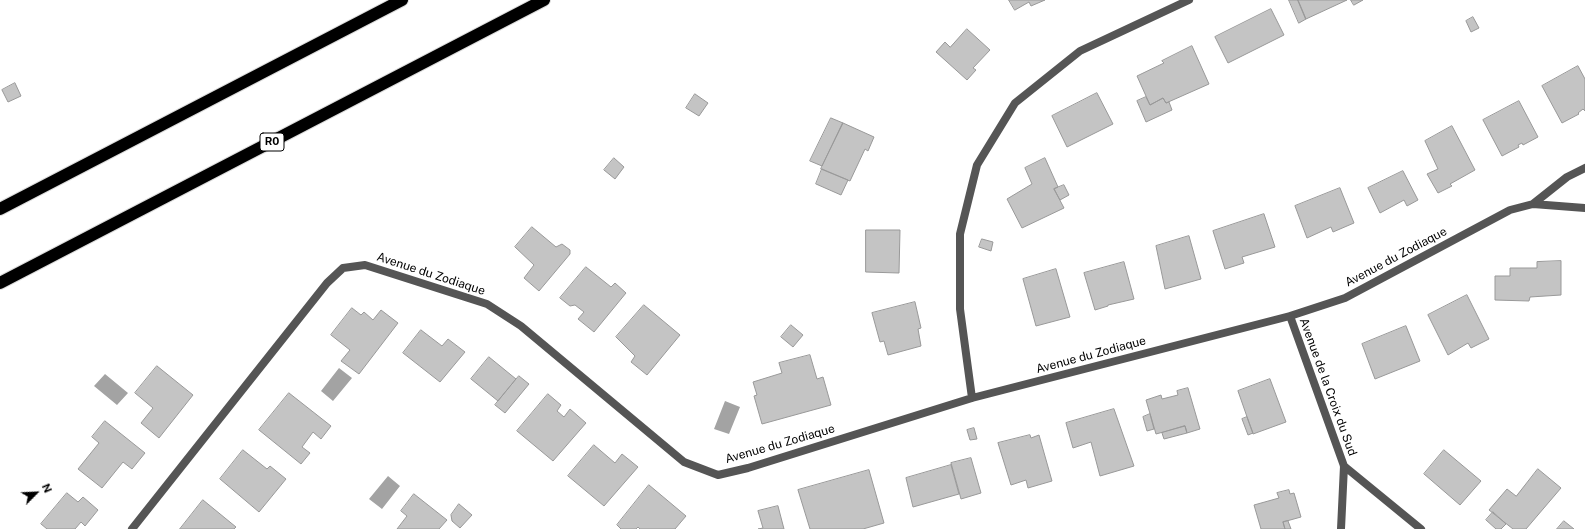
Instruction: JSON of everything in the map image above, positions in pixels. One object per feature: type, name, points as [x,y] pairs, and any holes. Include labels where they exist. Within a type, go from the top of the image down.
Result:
[{"type":"highway","points":[[0,209],[402,0]]},
{"type":"highway","name":"R0","points":[[0,283],[544,0]]},
{"type":"street","points":[[972,398],[960,309],[960,234],[977,165],[1015,103],[1080,51],[1188,0]]},
{"type":"street","name":"Avenue du Zodiaque","points":[[1533,204],[1567,177],[1585,168]]},
{"type":"street","name":"Avenue du Zodiaque","points":[[132,529],[327,283],[343,268],[365,266],[487,304],[521,326],[684,462],[718,475],[748,468],[972,398],[1290,316],[1346,298],[1510,210],[1533,204],[1585,208]]},
{"type":"street","name":"Avenue de la Croix du Sud","points":[[1290,316],[1344,466],[1341,529]]},
{"type":"street","name":"Avenue de la Croix du Sud","points":[[1344,466],[1421,529]]},
{"type":"shaded area","points":[[339,368],[352,378],[333,401],[321,391]]},
{"type":"shaded area","points":[[105,374],[128,393],[117,405],[94,386]]},
{"type":"shaded area","points":[[725,401],[740,407],[729,434],[714,429]]},
{"type":"shaded area","points":[[388,476],[400,486],[382,509],[369,499]]},
{"type":"building","points":[[1009,0],[1045,0],[1031,6],[1029,2],[1015,10]]},
{"type":"building","points":[[1289,0],[1298,0],[1306,19],[1299,23]]},
{"type":"building","points":[[1298,0],[1347,0],[1306,19]]},
{"type":"building","points":[[1351,0],[1363,0],[1354,5]]},
{"type":"building","points":[[1271,9],[1284,35],[1228,63],[1215,37]]},
{"type":"building","points":[[1473,17],[1479,28],[1471,32],[1466,21]]},
{"type":"building","points":[[967,29],[990,50],[973,68],[976,70],[967,80],[936,52],[945,42],[950,47]]},
{"type":"building","points":[[1192,46],[1209,84],[1166,103],[1163,98],[1150,105],[1137,76],[1164,63],[1162,61]]},
{"type":"building","points":[[1578,66],[1585,79],[1585,111],[1583,109],[1578,113],[1579,114],[1562,123],[1542,86]]},
{"type":"building","points":[[15,83],[21,96],[8,102],[2,90]]},
{"type":"building","points":[[1097,93],[1113,124],[1067,147],[1052,116]]},
{"type":"building","points":[[695,94],[708,103],[699,116],[686,108]]},
{"type":"building","points":[[1146,97],[1150,105],[1163,98],[1166,103],[1169,102],[1172,110],[1146,122],[1137,101]]},
{"type":"building","points":[[1519,101],[1538,137],[1523,145],[1522,143],[1518,145],[1519,147],[1502,156],[1483,120]]},
{"type":"building","points":[[831,118],[843,123],[822,166],[810,161]]},
{"type":"building","points":[[843,123],[874,137],[868,151],[865,149],[850,181],[821,169]]},
{"type":"building","points":[[1452,126],[1475,170],[1450,184],[1452,186],[1438,193],[1427,174],[1438,169],[1425,141]]},
{"type":"building","points":[[614,158],[624,167],[615,179],[604,170]]},
{"type":"building","points":[[1045,158],[1058,187],[1054,189],[1064,208],[1022,228],[1007,199],[1032,184],[1025,168]]},
{"type":"building","points":[[822,169],[848,180],[841,195],[816,184]]},
{"type":"building","points":[[1403,171],[1418,200],[1407,206],[1404,200],[1380,213],[1368,188]]},
{"type":"building","points":[[1064,185],[1069,195],[1060,200],[1054,189]]},
{"type":"building","points":[[1340,188],[1354,223],[1333,232],[1331,227],[1307,238],[1295,206]]},
{"type":"building","points":[[1264,214],[1275,247],[1242,257],[1244,263],[1225,269],[1213,231]]},
{"type":"building","points":[[532,227],[556,247],[562,244],[570,250],[570,254],[539,291],[524,278],[534,265],[515,247]]},
{"type":"building","points":[[866,230],[900,230],[899,273],[866,272]]},
{"type":"building","points":[[1189,236],[1201,279],[1165,289],[1156,246]]},
{"type":"building","points":[[982,239],[993,242],[991,251],[979,247]]},
{"type":"building","points":[[1561,261],[1561,295],[1530,297],[1529,301],[1495,300],[1495,276],[1510,276],[1510,268],[1537,268],[1537,262]]},
{"type":"building","points":[[1124,262],[1134,299],[1108,305],[1095,310],[1084,273]]},
{"type":"building","points":[[586,267],[611,287],[615,283],[626,293],[594,332],[578,319],[584,312],[575,305],[570,306],[560,298]]},
{"type":"building","points":[[1056,269],[1070,317],[1036,326],[1023,279]]},
{"type":"building","points":[[1467,295],[1489,339],[1471,348],[1468,343],[1448,355],[1428,315]]},
{"type":"building","points":[[915,302],[921,328],[918,329],[921,346],[888,355],[884,341],[880,342],[872,313]]},
{"type":"building","points":[[644,305],[680,335],[647,375],[631,362],[635,356],[616,337]]},
{"type":"building","points":[[352,308],[361,315],[364,312],[373,320],[381,310],[398,323],[359,374],[341,361],[350,350],[331,335]]},
{"type":"building","points":[[791,325],[803,335],[793,347],[781,337]]},
{"type":"building","points":[[1406,326],[1420,361],[1375,379],[1362,344]]},
{"type":"building","points":[[421,330],[442,346],[448,339],[465,352],[440,382],[403,353]]},
{"type":"building","points":[[810,355],[817,379],[823,377],[831,405],[762,424],[754,396],[757,395],[753,382],[782,373],[779,363]]},
{"type":"building","points":[[489,357],[516,379],[498,401],[471,379]]},
{"type":"building","points":[[157,366],[193,395],[159,438],[141,423],[153,408],[135,393]]},
{"type":"building","points":[[519,376],[529,384],[505,413],[495,405]]},
{"type":"building","points":[[1270,379],[1286,422],[1253,434],[1238,391]]},
{"type":"building","points":[[1188,388],[1200,429],[1187,433],[1185,426],[1156,434],[1146,400],[1161,395],[1162,399],[1178,395],[1177,391]]},
{"type":"building","points":[[289,393],[331,426],[321,439],[313,432],[302,447],[310,453],[301,464],[259,430]]},
{"type":"building","points":[[548,394],[561,405],[557,411],[564,417],[570,409],[586,423],[553,461],[517,431]]},
{"type":"building","points":[[1114,409],[1134,466],[1100,476],[1091,442],[1073,448],[1066,423]]},
{"type":"building","points":[[1150,414],[1154,429],[1147,431],[1143,417]]},
{"type":"building","points":[[1247,417],[1253,433],[1248,435],[1242,419]]},
{"type":"building","points":[[105,421],[145,453],[132,469],[123,462],[102,488],[78,469],[99,443],[92,437]]},
{"type":"building","points":[[1185,426],[1187,433],[1164,439],[1162,433]]},
{"type":"building","points":[[974,428],[977,439],[970,440],[967,430]]},
{"type":"building","points":[[1030,435],[1031,438],[1039,435],[1052,481],[1028,488],[1026,480],[1011,485],[998,443]]},
{"type":"building","points":[[594,445],[615,463],[622,454],[638,467],[604,506],[568,476]]},
{"type":"building","points":[[243,450],[267,469],[270,466],[286,479],[259,512],[220,479]]},
{"type":"building","points":[[1444,450],[1481,481],[1460,505],[1424,474]]},
{"type":"building","points":[[971,458],[981,493],[961,499],[951,463]]},
{"type":"building","points":[[951,465],[959,494],[913,507],[906,478]]},
{"type":"building","points":[[1538,469],[1561,488],[1526,529],[1513,529],[1489,510],[1507,489],[1516,496]]},
{"type":"building","points":[[869,470],[884,523],[863,529],[810,529],[798,490]]},
{"type":"building","points":[[649,485],[686,516],[675,529],[640,529],[638,527],[636,529],[621,529],[617,525]]},
{"type":"building","points":[[1289,490],[1290,494],[1294,493],[1301,517],[1283,522],[1285,529],[1261,529],[1254,505],[1279,498],[1277,493]]},
{"type":"building","points":[[67,493],[78,502],[83,497],[98,510],[85,526],[81,522],[75,529],[47,529],[41,524]]},
{"type":"building","points":[[414,494],[447,520],[439,529],[397,529],[407,516],[401,511]]},
{"type":"building","points":[[203,500],[236,527],[234,529],[180,529]]},
{"type":"building","points":[[459,504],[472,515],[460,528],[452,521],[451,515]]},
{"type":"building","points":[[778,506],[784,529],[758,529],[763,528],[758,511]]},
{"type":"building","points":[[1493,512],[1506,524],[1501,529],[1496,529],[1486,520]]},
{"type":"building","points":[[1288,521],[1291,529],[1285,529],[1283,522]]},
{"type":"building","points":[[1564,521],[1574,529],[1557,529]]}]
